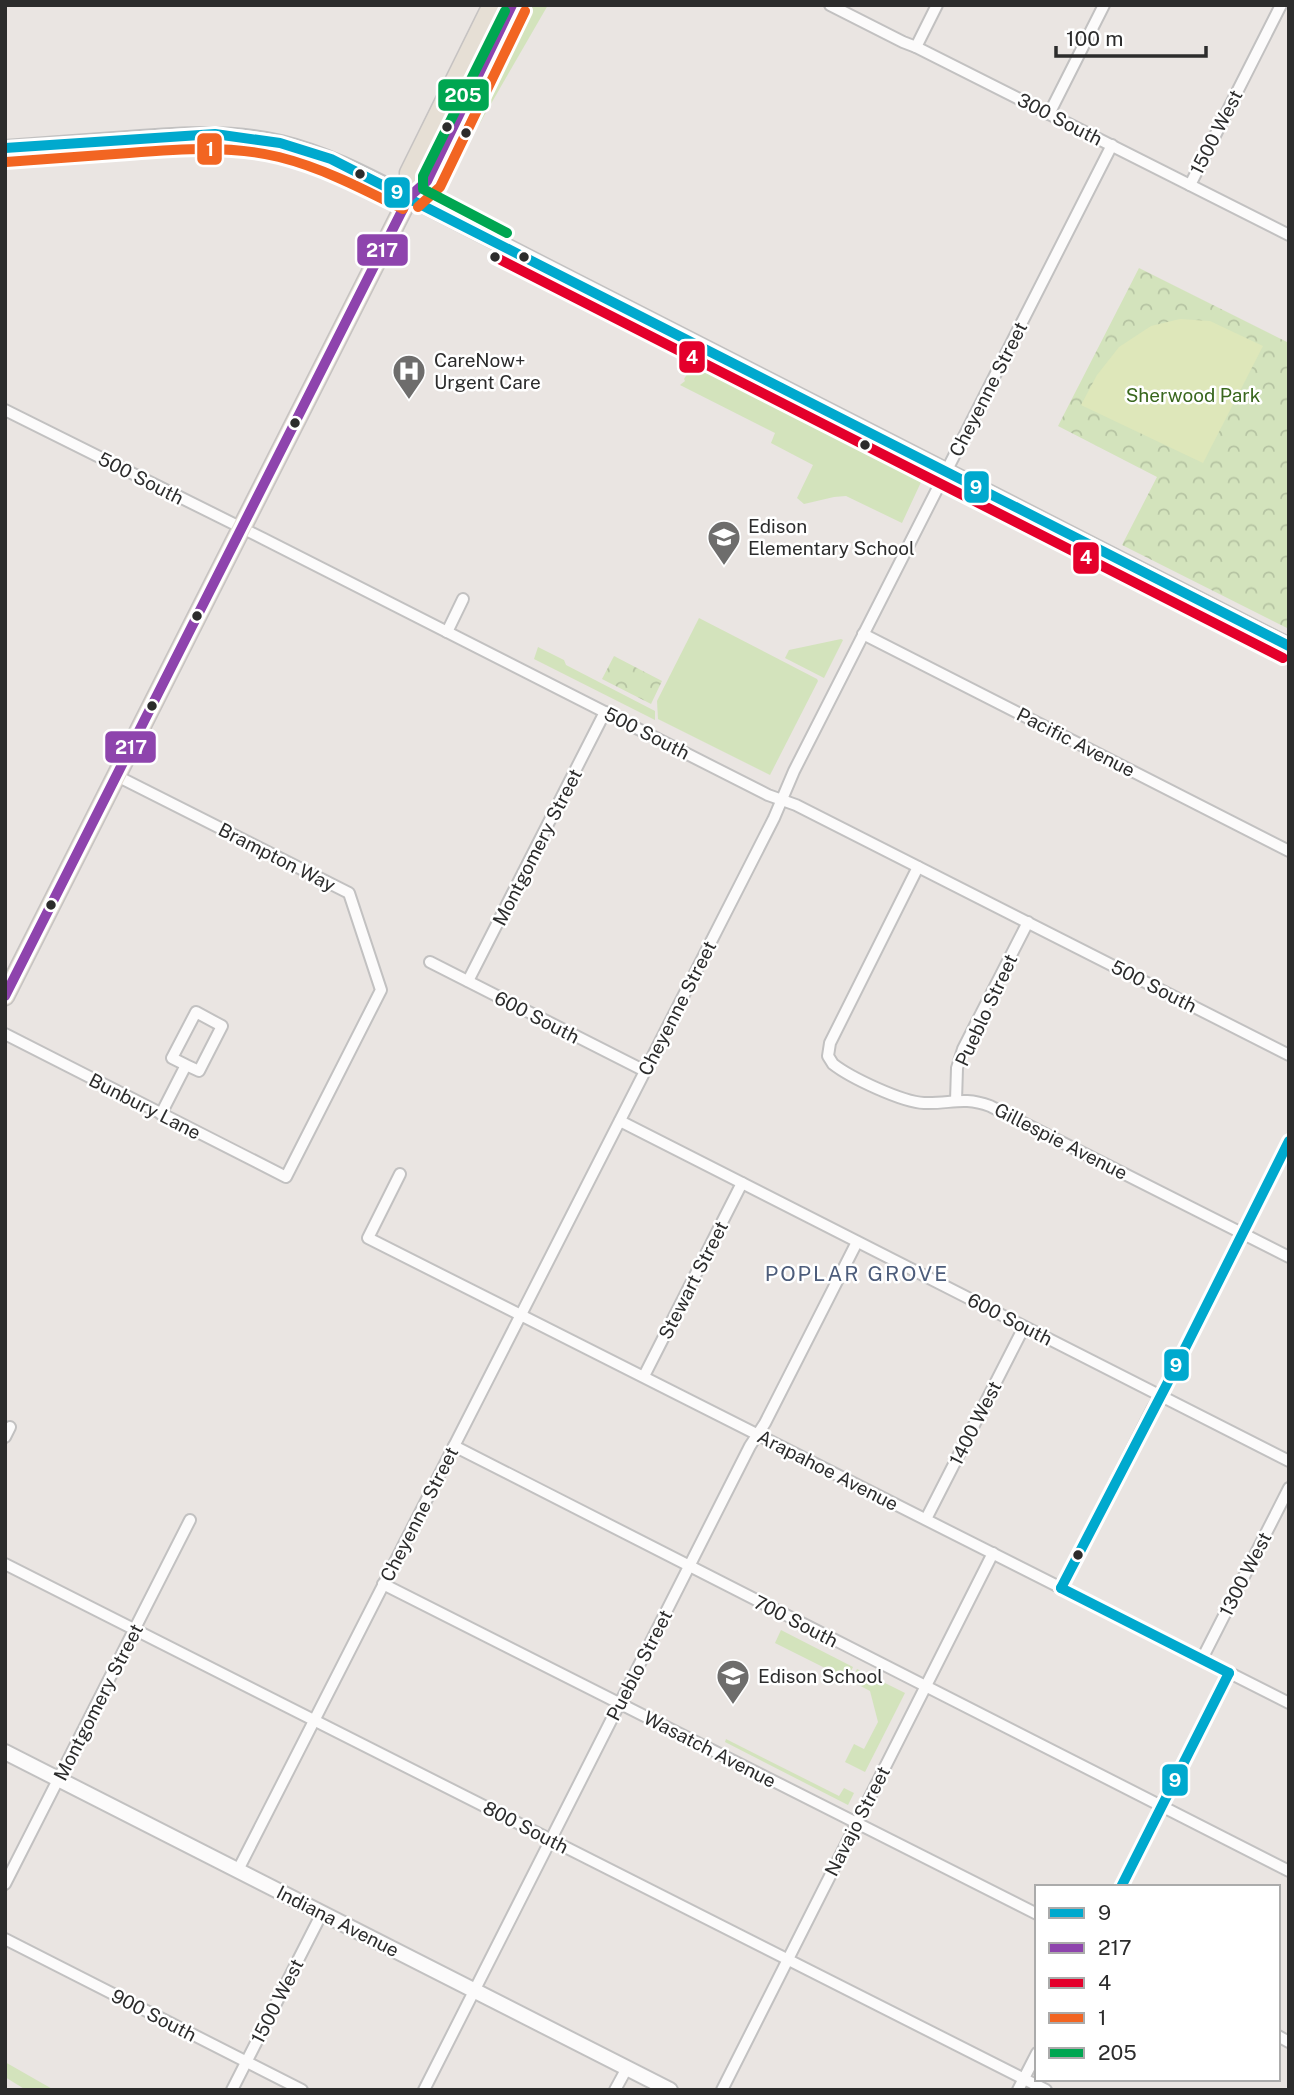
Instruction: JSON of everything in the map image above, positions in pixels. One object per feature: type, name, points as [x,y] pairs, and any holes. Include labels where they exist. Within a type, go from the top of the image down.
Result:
[{"type":"main road","points":[[5,996],[409,197],[427,181],[512,5]]},
{"type":"main road","points":[[409,197],[409,173],[489,6]]},
{"type":"main road","points":[[409,197],[1289,646]]},
{"type":"street","name":"300 South","points":[[830,5],[1289,235]]},
{"type":"street","points":[[916,47],[937,5]]},
{"type":"street","points":[[1049,114],[1104,5]]},
{"type":"street","name":"1500 West","points":[[1190,185],[1281,5]]},
{"type":"street","points":[[5,148],[183,135],[247,137],[280,143],[331,159],[409,197]]},
{"type":"street","name":"Cheyenne Street","points":[[238,1870],[774,818],[780,800],[863,634],[1112,145]]},
{"type":"street","name":"500 South","points":[[5,410],[1289,1055]]},
{"type":"street","points":[[447,632],[463,599]]},
{"type":"street","name":"Pacific Avenue","points":[[863,634],[1289,850]]},
{"type":"street","name":"Montgomery Street","points":[[468,981],[605,712]]},
{"type":"street","name":"Brampton Way","points":[[115,775],[349,893],[381,990],[286,1177]]},
{"type":"street","name":"Gillespie Avenue","points":[[918,867],[830,1043],[828,1056],[837,1067],[903,1099],[924,1103],[977,1101],[1002,1111],[1289,1257]]},
{"type":"street","name":"Pueblo Street","points":[[956,1101],[956,1077],[960,1057],[1027,922]]},
{"type":"street","name":"600 South","points":[[430,962],[645,1071]]},
{"type":"street","points":[[196,1012],[222,1026],[199,1071],[186,1065],[172,1058],[196,1012]]},
{"type":"street","name":"Bunbury Lane","points":[[9,1036],[286,1177]]},
{"type":"street","points":[[161,1114],[186,1065]]},
{"type":"street","name":"600 South","points":[[620,1121],[1289,1461]]},
{"type":"street","points":[[1061,1588],[1289,1141]]},
{"type":"street","name":"Arapahoe Avenue","points":[[400,1174],[368,1238],[1289,1703]]},
{"type":"street","name":"Stewart Street","points":[[644,1376],[742,1183]]},
{"type":"street","name":"Pueblo Street","points":[[424,2090],[689,1566],[857,1242]]},
{"type":"street","name":"1400 West","points":[[926,1520],[1024,1326]]},
{"type":"street","name":"700 South","points":[[454,1446],[1289,1871]]},
{"type":"street","name":"1300 West","points":[[1202,1659],[1289,1488]]},
{"type":"street","name":"Montgomery Street","points":[[5,1884],[190,1520]]},
{"type":"street","name":"Navajo Street","points":[[722,2090],[993,1553]]},
{"type":"street","name":"800 South","points":[[5,1564],[1046,2090]]},
{"type":"street","name":"Wasatch Avenue","points":[[383,1584],[1035,1913]]},
{"type":"street","points":[[1122,1885],[1229,1673]]},
{"type":"street","name":"Indiana Avenue","points":[[5,1752],[670,2090]]},
{"type":"street","name":"1500 West","points":[[232,2090],[321,1913]]},
{"type":"street","name":"900 South","points":[[5,1939],[302,2090]]},
{"type":"street","points":[[1018,2090],[1035,2057]]},
{"type":"street","points":[[615,2090],[627,2068]]},
{"type":"green space","points":[[528,5],[548,5],[473,135],[465,131]]},
{"type":"green space","name":"Sherwood Park","points":[[1139,268],[1289,343],[1289,629],[1122,545],[1157,477],[1058,426]]},
{"type":"green space","points":[[1180,319],[1210,321],[1263,346],[1203,463],[1081,405],[1097,375],[1119,347],[1151,326]]},
{"type":"green space","points":[[693,365],[922,480],[902,523],[846,496],[804,504],[797,498],[813,465],[771,443],[775,433],[680,385]]},
{"type":"green space","points":[[699,618],[818,681],[770,775],[658,719],[657,701]]},
{"type":"green space","points":[[843,640],[824,678],[785,658],[789,650]]},
{"type":"green space","points":[[538,647],[564,660],[566,665],[655,711],[655,720],[534,659]]},
{"type":"green space","points":[[614,656],[662,681],[651,704],[602,679]]},
{"type":"green space","points":[[781,1630],[853,1667],[847,1679],[775,1643]]},
{"type":"green space","points":[[857,1669],[905,1693],[865,1772],[845,1762],[854,1744],[864,1749],[878,1722],[870,1691],[851,1681]]},
{"type":"green space","points":[[726,1739],[839,1796],[844,1788],[854,1793],[848,1805],[725,1742]]},
{"type":"green space","points":[[5,2062],[54,2090],[26,2090],[5,2077]]},
{"type":"transit line","name":"217","points":[[5,996],[409,197],[427,181],[512,5]]},
{"type":"transit line","name":"205","points":[[505,11],[423,176],[423,189],[507,233]]},
{"type":"transit line","name":"1","points":[[418,207],[440,187],[525,11]]},
{"type":"transit line","name":"9","points":[[5,148],[215,134],[280,143],[331,159],[1289,646]]},
{"type":"transit line","name":"1","points":[[6,162],[186,149],[261,153],[311,167],[403,209]]},
{"type":"transit line","name":"4","points":[[495,257],[1283,658]]},
{"type":"transit line","name":"9","points":[[1061,1588],[1289,1141]]},
{"type":"transit line","name":"9","points":[[1061,1588],[1229,1673]]},
{"type":"transit line","name":"9","points":[[1122,1885],[1229,1673]]},
{"type":"place","name":"CareNow+ Urgent Care","points":[[409,401]]},
{"type":"place","name":"Edison Elementary School","points":[[724,567]]},
{"type":"place","name":"Edison School","points":[[733,1706]]},
{"type":"district","name":"POPLAR GROVE","points":[[857,1274]]}]
